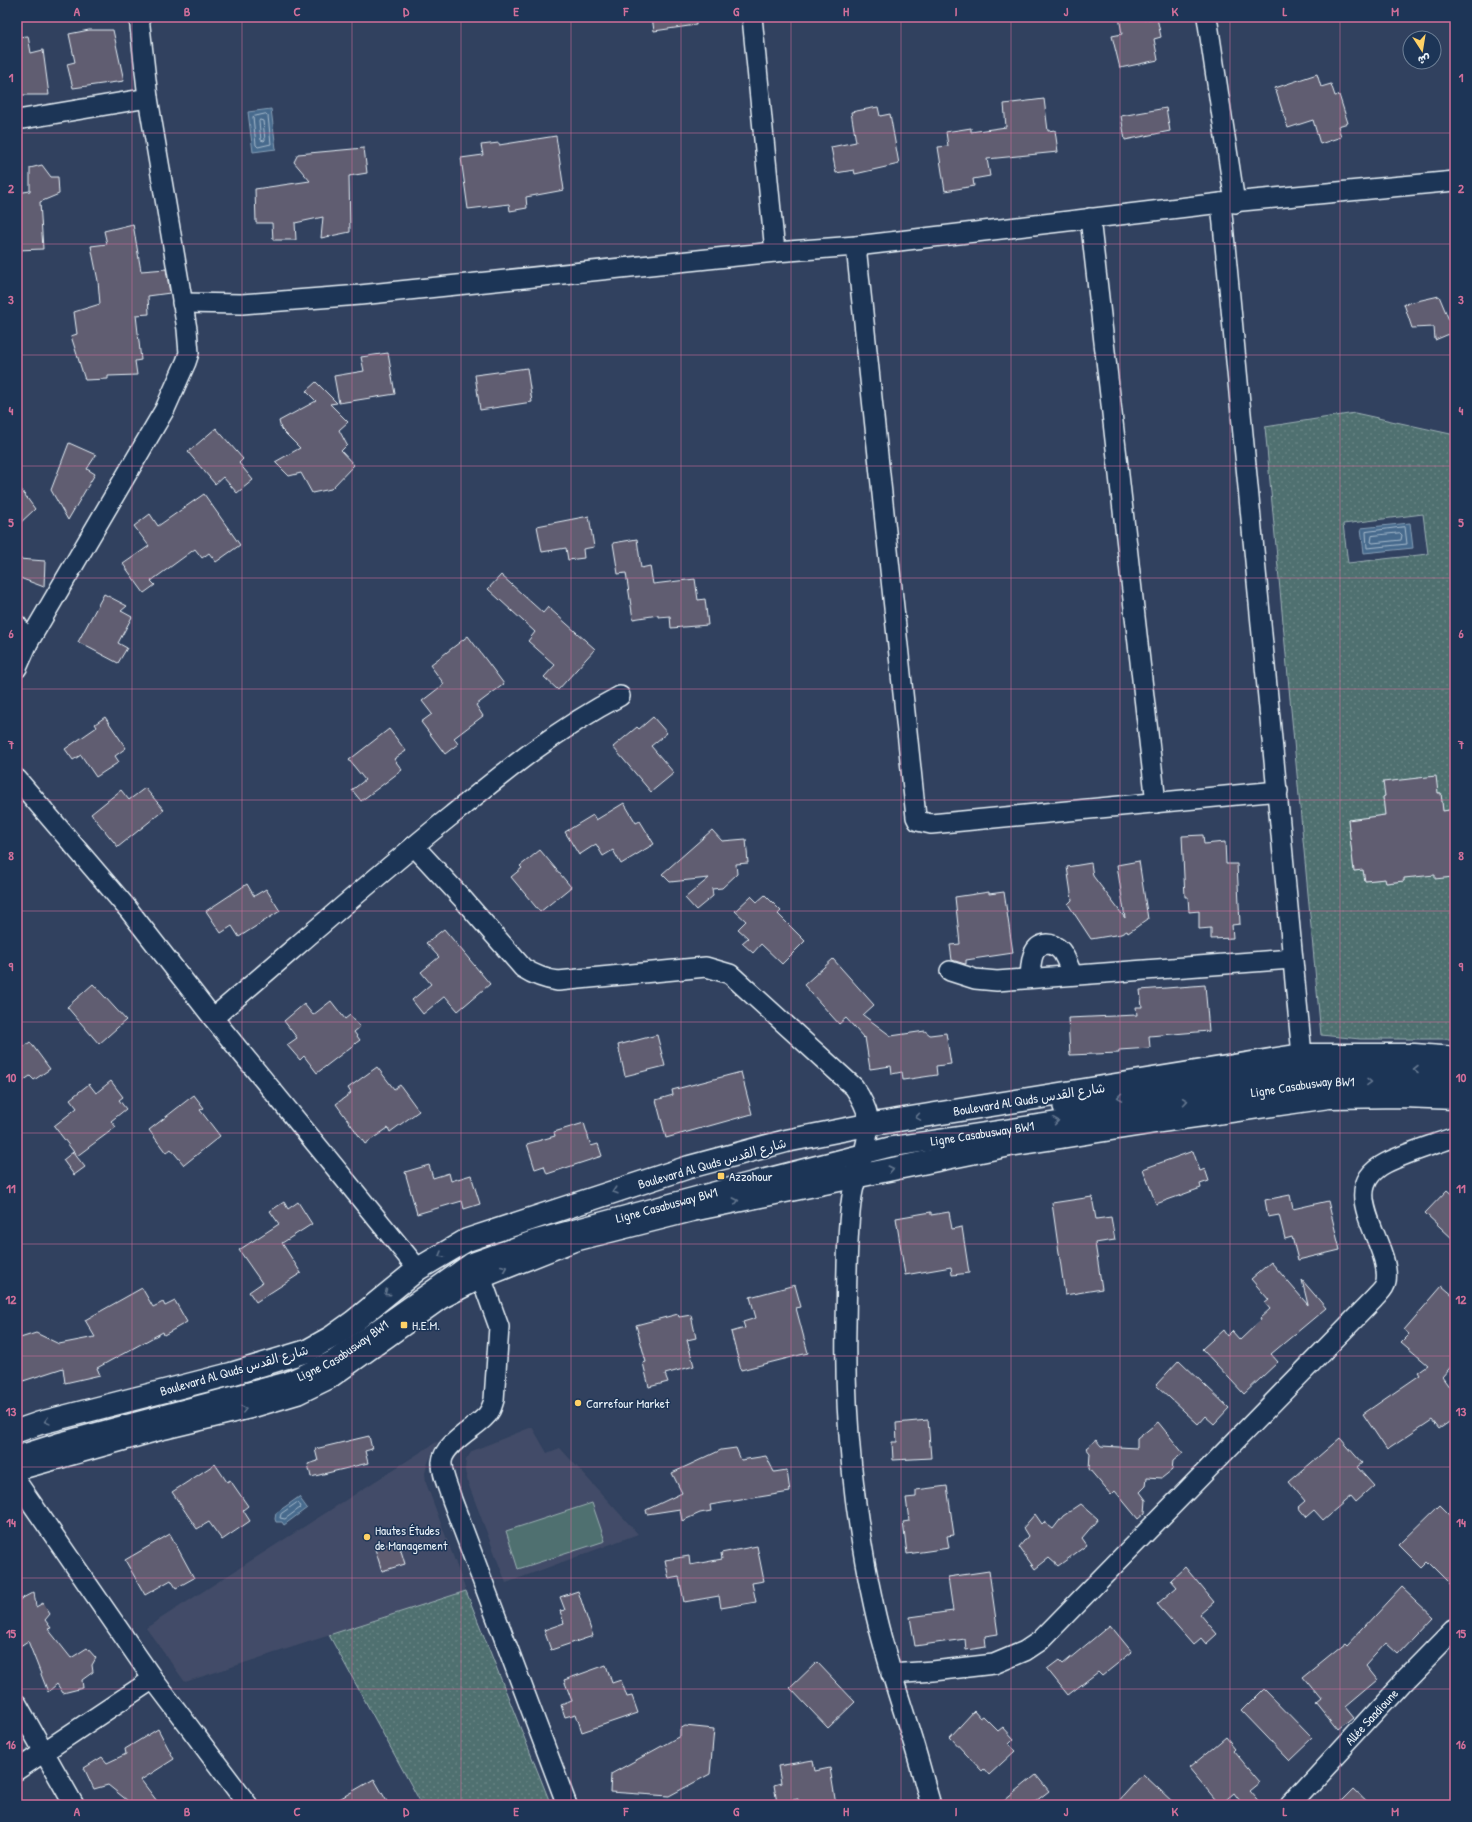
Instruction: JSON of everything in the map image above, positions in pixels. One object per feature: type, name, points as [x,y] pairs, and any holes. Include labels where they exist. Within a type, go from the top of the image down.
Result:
[{"type":"main road","name":"Boulevard Al Quds شارع القدس","points":[[17,1431],[40,1423],[231,1374],[307,1351],[332,1337],[418,1269],[467,1240],[572,1204],[689,1167],[786,1142],[866,1140],[1302,1055],[1414,1054],[1455,1058]]},
{"type":"main road","points":[[17,1469],[163,1428],[250,1407],[297,1393],[328,1378],[440,1298],[481,1277],[574,1240],[692,1210],[1010,1145],[1329,1097],[1403,1096],[1455,1098]]},
{"type":"street","points":[[17,668],[28,643],[165,409],[189,353],[187,329],[148,98],[139,17]]},
{"type":"street","points":[[752,17],[775,252]]},
{"type":"street","points":[[1207,17],[1228,203],[1292,959],[1302,1055]]},
{"type":"street","points":[[17,120],[148,98]]},
{"type":"street","points":[[182,303],[242,304],[345,296],[775,252],[856,246],[1228,203],[1455,181]]},
{"type":"street","points":[[1090,218],[1156,803]]},
{"type":"street","points":[[856,246],[916,817],[918,821],[924,824],[931,824],[1278,791]]},
{"type":"street","points":[[17,625],[28,643]]},
{"type":"street","points":[[213,1018],[414,846],[543,743],[590,711],[620,696]]},
{"type":"street","points":[[17,779],[128,909],[213,1018],[418,1269]]},
{"type":"street","points":[[414,846],[523,968],[546,980],[558,981],[706,967],[730,974],[854,1087],[864,1102],[868,1117],[866,1140],[851,1203],[846,1322],[848,1400],[852,1464],[862,1538],[874,1606],[891,1674],[931,1805]]},
{"type":"street","points":[[1030,978],[1031,962],[1034,953],[1039,947],[1045,944],[1054,945],[1061,951],[1072,974]]},
{"type":"street","points":[[950,971],[969,978],[986,980],[1292,959]]},
{"type":"street","name":"Ligne Casabusway BW1","points":[[17,1445],[281,1372],[327,1355],[466,1256],[524,1234],[691,1191],[866,1140],[1291,1069],[1455,1069]]},
{"type":"street","name":"Ligne Casabusway BW1","points":[[17,1456],[287,1382],[334,1360],[471,1263],[528,1242],[736,1186],[866,1140],[890,1146],[1326,1081],[1455,1083]]},
{"type":"street","points":[[891,1674],[994,1664],[1025,1651],[1040,1641],[1384,1287],[1386,1275],[1384,1262],[1364,1202],[1364,1186],[1373,1173],[1386,1163],[1455,1137]]},
{"type":"street","points":[[481,1277],[499,1327],[494,1400],[491,1410],[485,1418],[456,1441],[444,1454],[442,1462],[452,1500],[568,1805]]},
{"type":"street","points":[[17,1482],[153,1679],[248,1805]]},
{"type":"street","name":"Allée Saadioune","points":[[1290,1805],[1406,1679],[1455,1629]]},
{"type":"street","points":[[17,1770],[153,1679]]},
{"type":"street","points":[[17,1704],[74,1805]]},
{"type":"shaded area","name":"Hautes Études de Management","points":[[532,1427],[547,1453],[560,1448],[638,1534],[506,1583],[468,1483],[465,1471],[466,1460],[472,1451]]},
{"type":"shaded area","name":"Hautes Études de Management","points":[[438,1441],[427,1465],[425,1473],[426,1483],[466,1591],[185,1682],[146,1628]]},
{"type":"green space","points":[[1355,413],[1455,435],[1455,809],[1443,811],[1441,793],[1384,782],[1385,796],[1383,797],[1385,815],[1348,820],[1354,871],[1363,870],[1365,881],[1385,879],[1386,883],[1404,881],[1402,864],[1427,862],[1453,877],[1452,873],[1455,873],[1455,1039],[1360,1039],[1321,1035],[1265,427]],"holes":[[[1423,514],[1428,554],[1348,563],[1343,524]]]},
{"type":"green space","points":[[592,1503],[605,1541],[518,1569],[506,1531]]},
{"type":"green space","points":[[466,1591],[551,1805],[422,1805],[329,1635]]},
{"type":"water","points":[[271,109],[276,149],[253,152],[248,112]]},
{"type":"water","points":[[1410,523],[1413,548],[1364,553],[1361,528]]},
{"type":"water","points":[[299,1497],[307,1508],[284,1525],[282,1522],[276,1522],[276,1513]]},
{"type":"building","points":[[652,17],[696,17],[696,25],[654,31]]},
{"type":"building","points":[[1119,17],[1143,17],[1144,20],[1157,18],[1161,37],[1154,39],[1158,60],[1120,68],[1112,36],[1122,34]]},
{"type":"building","points":[[89,30],[113,30],[124,81],[73,88],[67,64],[75,62],[69,34]]},
{"type":"building","points":[[28,36],[31,53],[43,50],[49,95],[17,95],[17,37]]},
{"type":"building","points":[[1317,74],[1321,87],[1331,84],[1335,96],[1339,95],[1348,123],[1338,126],[1341,137],[1320,144],[1313,120],[1288,128],[1275,88]]},
{"type":"building","points":[[1044,99],[1048,131],[1055,130],[1058,152],[987,159],[990,176],[973,179],[974,186],[945,191],[938,147],[948,146],[946,132],[971,128],[971,132],[1006,127],[1004,104]]},
{"type":"building","points":[[878,107],[880,116],[890,114],[899,164],[855,174],[854,170],[836,173],[831,147],[856,142],[851,112]]},
{"type":"building","points":[[1166,108],[1170,131],[1125,140],[1121,116]]},
{"type":"building","points":[[556,136],[564,190],[526,197],[527,208],[510,211],[509,204],[468,209],[461,158],[483,155],[481,145],[499,143],[499,145]]},
{"type":"building","points":[[364,148],[367,173],[349,176],[350,232],[321,238],[323,217],[295,223],[296,240],[273,240],[272,223],[256,223],[255,189],[310,181],[294,162],[298,154]]},
{"type":"building","points":[[42,165],[51,177],[58,177],[59,194],[40,202],[43,249],[17,250],[17,193],[30,191],[30,168]]},
{"type":"building","points":[[133,224],[141,271],[166,269],[170,293],[148,296],[149,314],[136,315],[141,360],[135,361],[137,375],[108,376],[108,379],[85,380],[71,336],[77,334],[74,312],[100,304],[98,281],[91,246],[107,244],[104,231]]},
{"type":"building","points":[[1439,296],[1454,332],[1435,340],[1434,327],[1412,328],[1404,304]]},
{"type":"building","points":[[388,353],[395,394],[339,403],[334,376],[364,371],[361,357]]},
{"type":"building","points":[[527,368],[532,402],[480,410],[475,375]]},
{"type":"building","points":[[316,382],[337,403],[330,404],[348,422],[339,430],[347,445],[341,451],[354,465],[331,489],[312,493],[301,473],[289,476],[275,462],[300,448],[281,429],[279,421],[316,401],[306,391]]},
{"type":"building","points":[[216,428],[243,459],[239,463],[253,480],[237,493],[223,477],[215,484],[188,452]]},
{"type":"building","points":[[69,443],[96,455],[87,469],[95,474],[68,520],[51,490]]},
{"type":"building","points":[[17,484],[35,509],[17,526]]},
{"type":"building","points":[[204,494],[240,545],[216,562],[209,553],[202,558],[195,549],[151,581],[155,585],[144,593],[123,564],[149,546],[134,526],[150,514],[158,526]]},
{"type":"building","points":[[589,516],[594,547],[583,549],[584,558],[568,560],[566,548],[542,552],[537,526]]},
{"type":"building","points":[[637,539],[641,568],[650,566],[653,584],[695,579],[698,600],[705,599],[708,625],[671,628],[670,616],[658,617],[658,615],[633,619],[626,573],[618,574],[613,543]]},
{"type":"building","points":[[19,559],[45,561],[44,587],[20,578]]},
{"type":"building","points":[[501,575],[543,613],[548,607],[595,649],[558,690],[544,677],[555,665],[528,641],[535,632],[488,589]]},
{"type":"building","points":[[104,594],[127,606],[121,611],[132,617],[118,643],[127,648],[118,663],[78,642]]},
{"type":"building","points":[[468,636],[504,684],[476,705],[483,716],[454,738],[458,744],[445,754],[421,722],[432,714],[422,701],[444,684],[430,665]]},
{"type":"building","points":[[105,717],[126,748],[115,756],[119,762],[96,777],[81,755],[73,760],[65,749],[97,727],[95,724]]},
{"type":"building","points":[[653,717],[667,733],[651,746],[674,773],[651,792],[613,747],[637,727],[639,729]]},
{"type":"building","points":[[389,729],[406,751],[394,759],[402,770],[361,801],[352,790],[365,780],[349,760]]},
{"type":"building","points":[[1436,776],[1438,793],[1441,793],[1443,811],[1455,809],[1455,873],[1452,873],[1453,877],[1435,879],[1435,875],[1404,878],[1404,881],[1386,883],[1385,879],[1365,881],[1363,870],[1354,871],[1348,820],[1385,815],[1383,782]]},
{"type":"building","points":[[145,788],[164,810],[118,847],[91,814],[121,790],[129,800]]},
{"type":"building","points":[[624,803],[636,823],[640,821],[654,844],[621,864],[613,850],[603,856],[596,844],[579,855],[565,832],[593,815],[596,820]]},
{"type":"building","points":[[712,830],[722,841],[746,839],[748,863],[736,864],[737,874],[722,888],[712,889],[713,896],[696,910],[685,898],[709,878],[670,882],[662,874]]},
{"type":"building","points":[[1203,835],[1204,844],[1225,842],[1226,864],[1237,864],[1240,924],[1232,925],[1233,938],[1211,939],[1211,928],[1199,929],[1199,911],[1189,912],[1188,897],[1185,897],[1182,836]]},
{"type":"building","points":[[540,850],[571,887],[540,912],[511,877],[522,868],[520,866]]},
{"type":"building","points":[[1139,861],[1148,919],[1128,933],[1127,931],[1121,934],[1091,939],[1068,904],[1072,900],[1067,867],[1091,863],[1093,876],[1125,918],[1117,865]]},
{"type":"building","points":[[247,884],[254,896],[266,889],[280,911],[239,937],[232,926],[221,933],[206,911]]},
{"type":"building","points":[[989,892],[989,894],[1004,892],[1013,953],[966,960],[966,964],[952,960],[950,945],[960,944],[955,897]]},
{"type":"building","points":[[765,895],[781,911],[778,914],[805,941],[782,964],[761,944],[753,953],[742,943],[748,938],[738,929],[746,921],[735,911],[751,896],[757,902]]},
{"type":"building","points":[[444,929],[490,984],[458,1011],[445,996],[423,1014],[412,1000],[431,984],[421,972],[439,957],[426,943]]},
{"type":"building","points":[[833,959],[874,1005],[863,1015],[891,1036],[925,1031],[930,1035],[946,1033],[951,1064],[936,1066],[937,1075],[903,1080],[902,1072],[892,1074],[891,1066],[870,1069],[865,1037],[864,1038],[846,1018],[839,1024],[804,985]]},
{"type":"building","points":[[93,984],[126,1020],[99,1044],[67,1007]]},
{"type":"building","points":[[1205,985],[1209,1031],[1149,1036],[1150,1048],[1119,1050],[1119,1053],[1070,1055],[1068,1018],[1137,1015],[1136,1007],[1142,1007],[1140,990]]},
{"type":"building","points":[[331,1001],[345,1019],[350,1015],[360,1027],[354,1032],[360,1040],[317,1073],[304,1056],[300,1060],[287,1045],[297,1038],[284,1021],[304,1004],[313,1015]]},
{"type":"building","points":[[657,1035],[665,1066],[625,1076],[618,1045]]},
{"type":"building","points":[[30,1042],[50,1069],[34,1080],[30,1076],[17,1085],[17,1052]]},
{"type":"building","points":[[377,1067],[394,1089],[400,1085],[419,1111],[390,1132],[388,1128],[365,1144],[336,1104],[351,1093],[348,1088]]},
{"type":"building","points":[[741,1072],[752,1114],[666,1138],[656,1100],[673,1095],[672,1090]]},
{"type":"building","points":[[111,1081],[123,1097],[119,1100],[126,1109],[111,1121],[116,1127],[77,1156],[54,1126],[77,1108],[70,1099],[89,1084],[96,1093]]},
{"type":"building","points":[[194,1095],[204,1108],[200,1110],[220,1136],[184,1165],[171,1149],[166,1153],[149,1130]]},
{"type":"building","points":[[584,1123],[591,1146],[598,1144],[602,1156],[547,1174],[544,1166],[535,1169],[527,1144],[555,1136],[554,1132]]},
{"type":"building","points":[[1193,1151],[1200,1171],[1205,1169],[1209,1181],[1200,1184],[1201,1188],[1156,1204],[1143,1169]]},
{"type":"building","points":[[73,1152],[85,1167],[74,1175],[63,1160]]},
{"type":"building","points":[[429,1165],[433,1178],[449,1173],[451,1181],[471,1175],[480,1204],[464,1209],[462,1201],[417,1214],[405,1172]]},
{"type":"building","points":[[1447,1190],[1455,1197],[1455,1241],[1425,1213]]},
{"type":"building","points":[[1290,1195],[1293,1209],[1328,1201],[1340,1250],[1298,1260],[1292,1237],[1285,1239],[1279,1215],[1268,1217],[1265,1200]]},
{"type":"building","points":[[1092,1197],[1096,1219],[1111,1217],[1115,1240],[1095,1243],[1102,1289],[1065,1295],[1052,1203]]},
{"type":"building","points":[[284,1202],[288,1209],[298,1202],[312,1224],[282,1243],[301,1273],[256,1302],[249,1292],[262,1283],[239,1250],[279,1224],[270,1211]]},
{"type":"building","points":[[931,1212],[931,1215],[949,1212],[952,1229],[962,1227],[969,1273],[952,1275],[951,1267],[905,1275],[896,1218]]},
{"type":"building","points":[[1271,1262],[1308,1305],[1302,1280],[1326,1308],[1271,1354],[1278,1362],[1244,1394],[1202,1349],[1223,1330],[1227,1336],[1232,1331],[1240,1340],[1270,1309],[1265,1303],[1269,1300],[1251,1279]]},
{"type":"building","points":[[795,1285],[801,1307],[796,1308],[808,1353],[741,1370],[731,1332],[745,1328],[743,1322],[756,1318],[750,1297]]},
{"type":"building","points":[[1442,1286],[1455,1297],[1455,1362],[1442,1377],[1455,1395],[1455,1418],[1439,1429],[1432,1420],[1387,1450],[1363,1414],[1420,1375],[1418,1372],[1428,1365],[1401,1342],[1409,1334],[1404,1330]]},
{"type":"building","points":[[142,1288],[153,1307],[163,1302],[165,1306],[175,1301],[187,1322],[164,1335],[163,1332],[97,1368],[100,1375],[65,1383],[63,1368],[17,1383],[17,1339],[36,1333],[59,1344],[95,1337],[85,1320]]},
{"type":"building","points":[[678,1314],[679,1317],[691,1315],[696,1338],[687,1340],[694,1366],[665,1374],[668,1382],[649,1387],[643,1363],[646,1362],[636,1325]]},
{"type":"building","points":[[1179,1360],[1229,1408],[1214,1424],[1205,1416],[1198,1424],[1156,1385]]},
{"type":"building","points":[[928,1420],[931,1458],[893,1460],[892,1442],[897,1442],[896,1423]]},
{"type":"building","points":[[1158,1422],[1183,1453],[1173,1461],[1172,1470],[1162,1478],[1147,1477],[1146,1486],[1140,1492],[1146,1500],[1145,1513],[1138,1519],[1115,1491],[1111,1495],[1089,1469],[1090,1453],[1086,1448],[1096,1440],[1101,1446],[1137,1448],[1137,1439]]},
{"type":"building","points":[[369,1436],[372,1449],[365,1451],[368,1463],[311,1477],[308,1464],[318,1461],[315,1449]]},
{"type":"building","points":[[1340,1438],[1362,1463],[1357,1467],[1374,1486],[1356,1502],[1351,1496],[1323,1520],[1314,1510],[1306,1517],[1298,1507],[1305,1501],[1289,1482]]},
{"type":"building","points":[[736,1448],[741,1460],[766,1456],[774,1472],[787,1470],[790,1492],[710,1505],[711,1511],[700,1513],[682,1521],[680,1509],[647,1514],[646,1510],[682,1493],[672,1473],[721,1450]]},
{"type":"building","points":[[215,1464],[227,1482],[230,1480],[248,1506],[243,1510],[250,1521],[222,1540],[209,1522],[197,1529],[172,1492]]},
{"type":"building","points":[[947,1486],[954,1535],[947,1536],[949,1548],[907,1554],[903,1522],[909,1521],[906,1498],[916,1497],[916,1490]]},
{"type":"building","points":[[1081,1504],[1098,1519],[1082,1538],[1087,1545],[1058,1566],[1049,1558],[1035,1569],[1019,1547],[1028,1536],[1023,1528],[1035,1514],[1042,1524],[1044,1522],[1053,1529],[1063,1516]]},
{"type":"building","points":[[1440,1505],[1455,1520],[1455,1589],[1428,1562],[1422,1568],[1399,1545]]},
{"type":"building","points":[[170,1534],[194,1578],[176,1588],[171,1580],[145,1595],[125,1560]]},
{"type":"building","points":[[398,1541],[405,1564],[382,1571],[375,1549]]},
{"type":"building","points":[[757,1546],[764,1581],[752,1583],[756,1602],[721,1608],[719,1596],[684,1602],[679,1577],[669,1579],[665,1560],[689,1556],[690,1565],[722,1559],[721,1553]]},
{"type":"building","points":[[1185,1567],[1214,1602],[1200,1614],[1217,1634],[1206,1644],[1201,1638],[1193,1645],[1157,1604],[1177,1587],[1171,1580]]},
{"type":"building","points":[[989,1571],[998,1634],[985,1636],[986,1647],[966,1650],[965,1639],[915,1646],[910,1617],[953,1611],[948,1577]]},
{"type":"building","points":[[1401,1587],[1433,1617],[1398,1654],[1386,1643],[1366,1665],[1377,1679],[1345,1706],[1354,1717],[1338,1730],[1316,1703],[1321,1699],[1303,1677],[1346,1642],[1348,1644]]},
{"type":"building","points":[[578,1591],[593,1636],[551,1650],[544,1630],[564,1623],[560,1611],[565,1610],[560,1597]]},
{"type":"building","points":[[34,1592],[36,1607],[43,1603],[50,1614],[45,1620],[51,1628],[48,1629],[71,1658],[87,1648],[96,1658],[92,1665],[93,1672],[82,1680],[83,1688],[63,1693],[57,1684],[48,1692],[28,1641],[17,1648],[17,1601]]},
{"type":"building","points":[[1110,1625],[1132,1652],[1102,1676],[1098,1672],[1068,1695],[1047,1669],[1059,1660],[1063,1664]]},
{"type":"building","points":[[817,1662],[855,1702],[828,1728],[790,1688]]},
{"type":"building","points":[[606,1665],[612,1683],[621,1680],[627,1697],[632,1696],[638,1713],[582,1732],[576,1714],[565,1717],[561,1705],[572,1701],[564,1680]]},
{"type":"building","points":[[1264,1689],[1312,1738],[1289,1760],[1242,1711]]},
{"type":"building","points":[[974,1711],[980,1718],[983,1716],[998,1731],[1003,1727],[1014,1739],[1009,1744],[1015,1751],[989,1775],[984,1769],[982,1771],[950,1737]]},
{"type":"building","points":[[685,1726],[714,1729],[710,1774],[669,1796],[610,1792],[611,1774],[680,1736],[680,1729]]},
{"type":"building","points":[[158,1729],[174,1759],[141,1780],[160,1805],[133,1805],[108,1785],[94,1789],[84,1768],[102,1757],[107,1763],[126,1754],[125,1749]]},
{"type":"building","points":[[1226,1737],[1235,1748],[1233,1750],[1260,1782],[1249,1791],[1261,1805],[1243,1805],[1234,1793],[1220,1805],[1189,1768]]},
{"type":"building","points":[[813,1760],[815,1771],[830,1768],[836,1805],[799,1805],[798,1799],[777,1803],[774,1785],[781,1783],[778,1766]]},
{"type":"building","points":[[1143,1774],[1176,1805],[1115,1805]]},
{"type":"building","points":[[1036,1775],[1049,1791],[1031,1805],[999,1805]]},
{"type":"building","points":[[374,1779],[389,1805],[329,1805]]},
{"type":"building","points":[[1353,1788],[1371,1805],[1336,1805]]},
{"type":"place","name":"Azzohour","points":[[721,1176]]},
{"type":"place","name":"H.E.M.","points":[[404,1325]]},
{"type":"place","name":"Carrefour Market","points":[[578,1403]]},
{"type":"place","name":"Hautes Études de Management","points":[[367,1537]]}]
